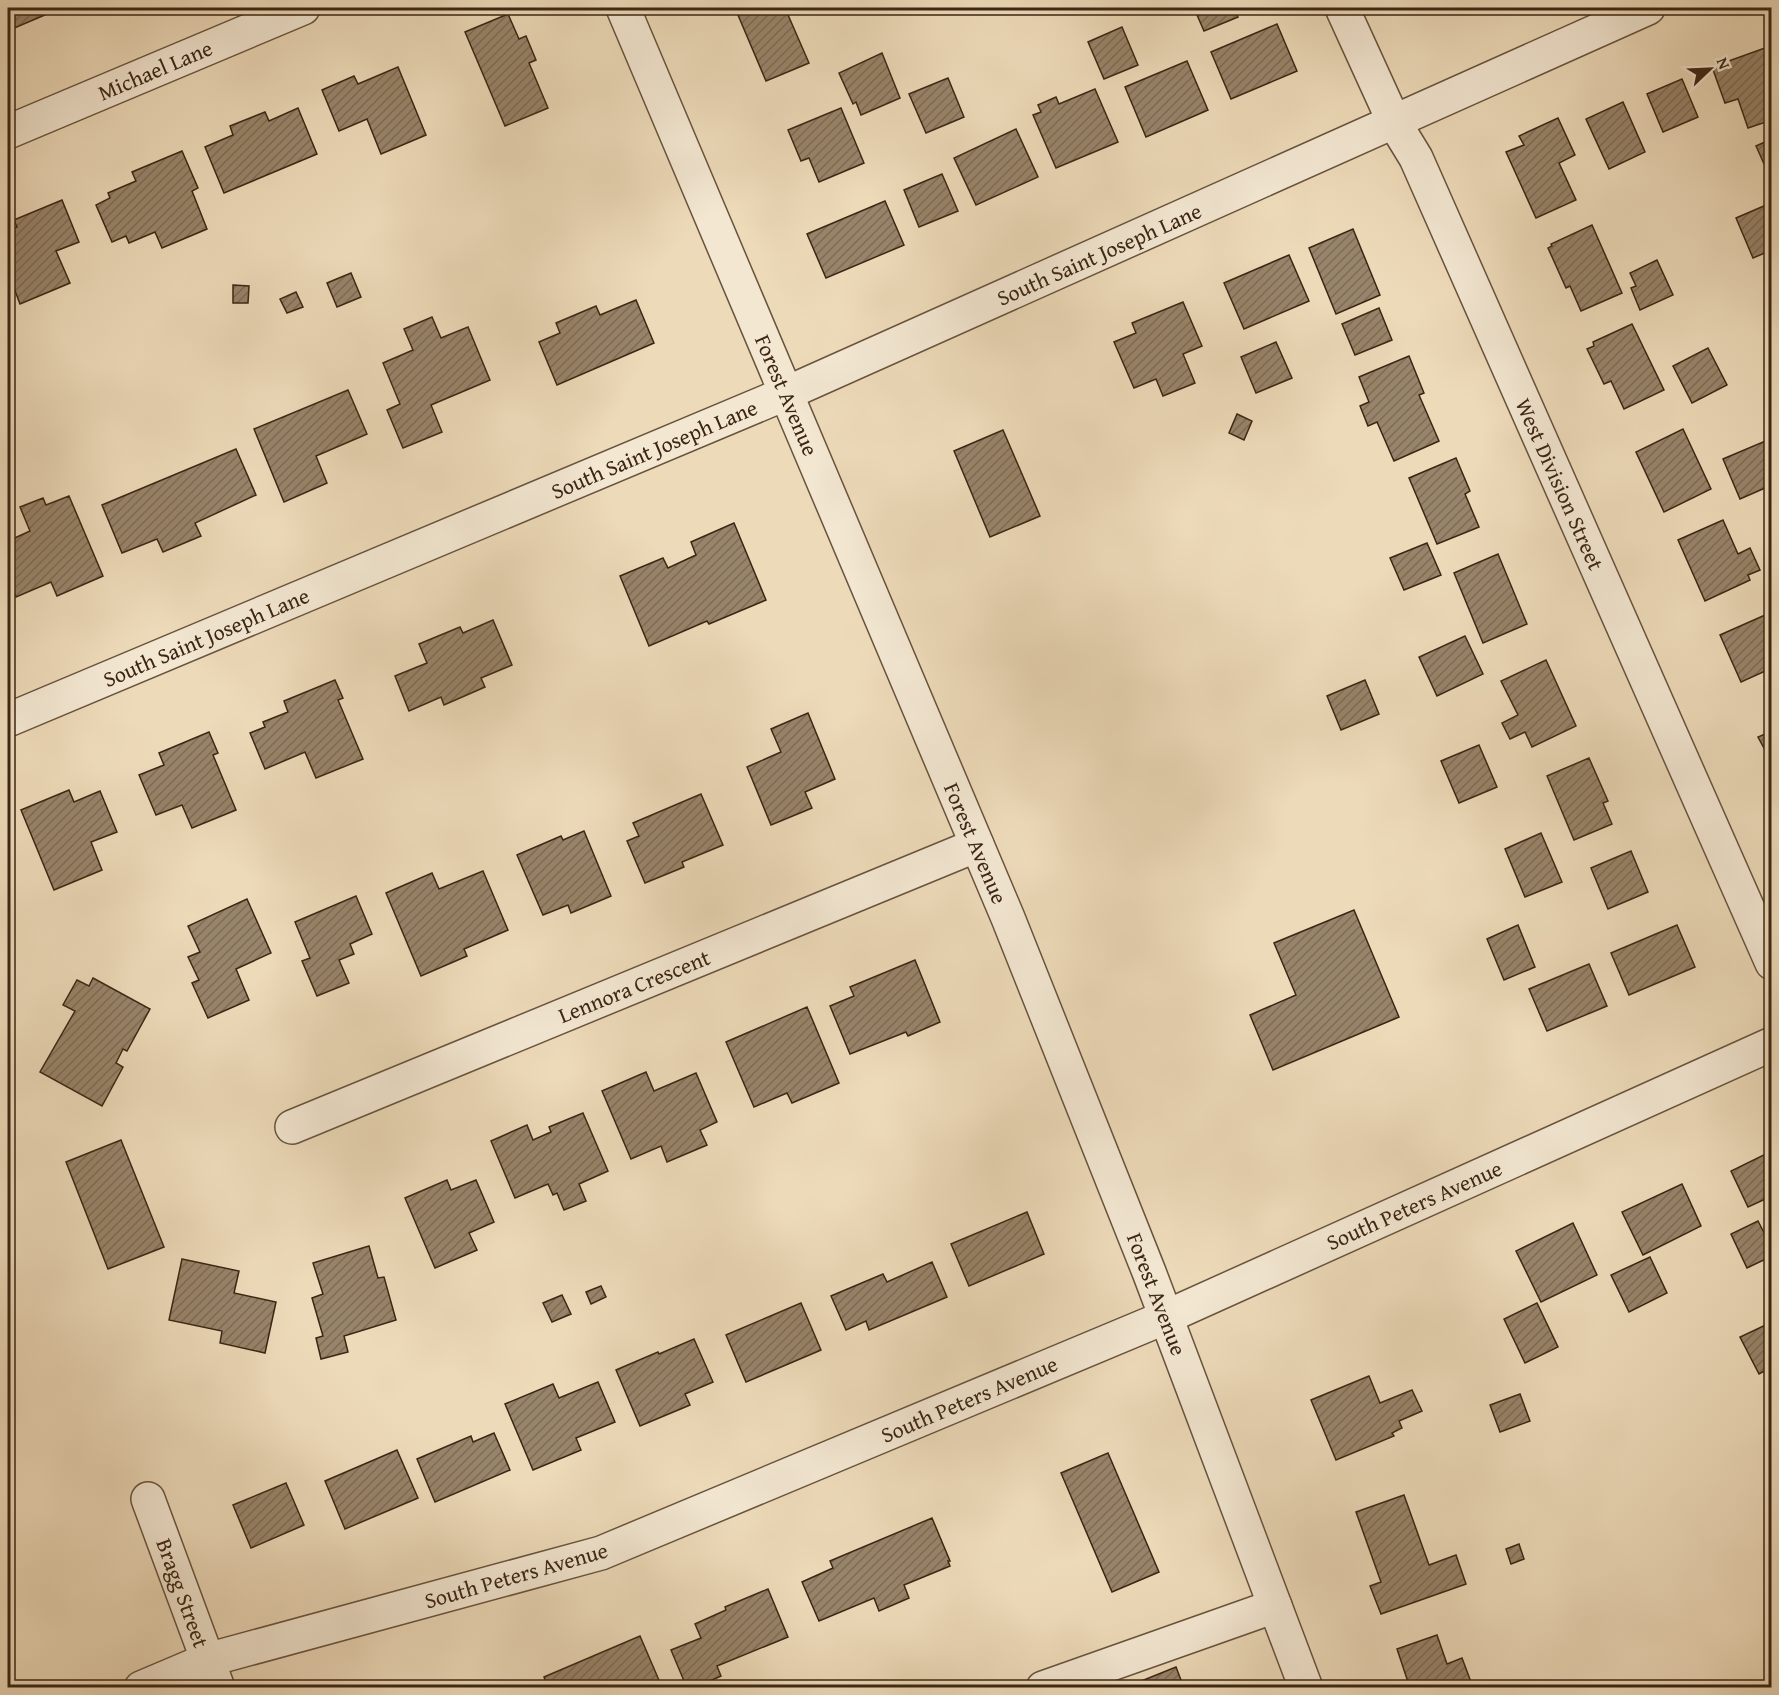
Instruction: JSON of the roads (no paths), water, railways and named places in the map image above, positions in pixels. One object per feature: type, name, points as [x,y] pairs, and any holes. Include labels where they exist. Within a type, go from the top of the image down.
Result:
[{"type":"street","name":"Michael Lane","points":[[8,132],[303,8]]},
{"type":"street","name":"Forest Avenue","points":[[623,8],[977,844],[1075,1083],[1306,1688]]},
{"type":"street","name":"West Division Street","points":[[1342,8],[1394,122],[1416,158],[1772,963]]},
{"type":"street","name":"South Saint Joseph Lane","points":[[8,720],[787,393],[1648,8]]},
{"type":"street","name":"Lennora Crescent","points":[[292,1127],[977,844]]},
{"type":"street","name":"South Peters Avenue","points":[[141,1688],[213,1674],[602,1553],[1166,1317],[1772,1044]]},
{"type":"street","name":"Bragg Street","points":[[148,1499],[213,1674]]},
{"type":"street","points":[[1043,1688],[1275,1606]]}]
